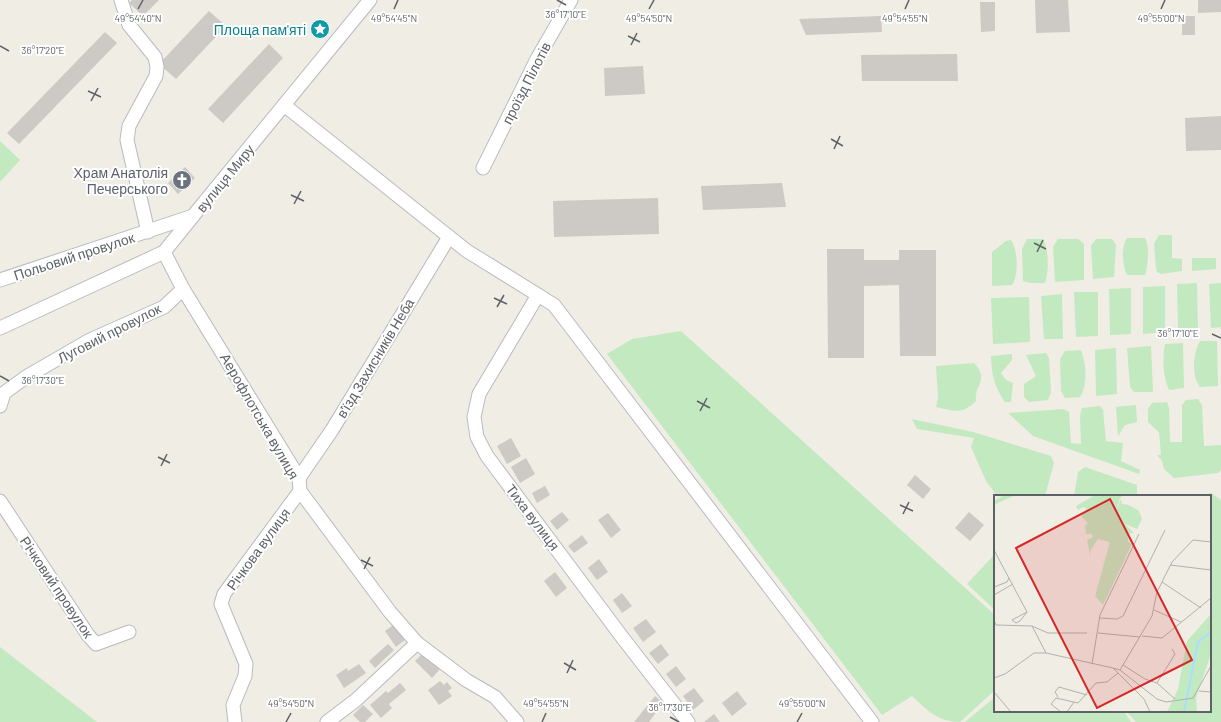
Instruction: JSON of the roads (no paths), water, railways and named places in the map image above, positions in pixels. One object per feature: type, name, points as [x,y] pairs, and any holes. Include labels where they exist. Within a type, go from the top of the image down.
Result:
[{"type":"street","points":[[121,0],[129,25],[155,57],[157,67],[156,76],[130,126],[127,140],[148,232]]},
{"type":"street","name":"вулиця Миру","points":[[148,232],[193,216],[370,0]]},
{"type":"street","name":"проїзд Пілотів","points":[[483,168],[537,59],[571,0]]},
{"type":"street","points":[[284,105],[467,251],[554,305],[872,722]]},
{"type":"street","points":[[0,328],[164,252],[193,216]]},
{"type":"street","name":"Польовий провулок","points":[[0,280],[148,232]]},
{"type":"street","name":"в'їзд Захисників Неба","points":[[299,478],[336,424],[448,236]]},
{"type":"street","name":"Аерофлотська вулиця","points":[[164,252],[184,289],[299,478],[300,491],[390,612],[417,643],[466,680],[495,697],[517,722]]},
{"type":"street","name":"Луговий провулок","points":[[0,406],[4,393],[26,377],[90,340],[164,307],[184,289]]},
{"type":"street","name":"Тиха вулиця","points":[[538,295],[479,394],[474,417],[477,437],[487,456],[617,631],[688,722]]},
{"type":"street","name":"Річкова вулиця","points":[[235,722],[233,705],[245,676],[246,664],[221,604],[224,594],[300,491]]},
{"type":"street","name":"Річковий провулок","points":[[0,501],[88,635],[96,644],[129,632]]},
{"type":"street","points":[[327,722],[356,700],[417,643]]},
{"type":"place","name":"Площа пам'яті","points":[[320,29]]},
{"type":"place","name":"Храм Анатолія Печерського","points":[[182,180]]}]
